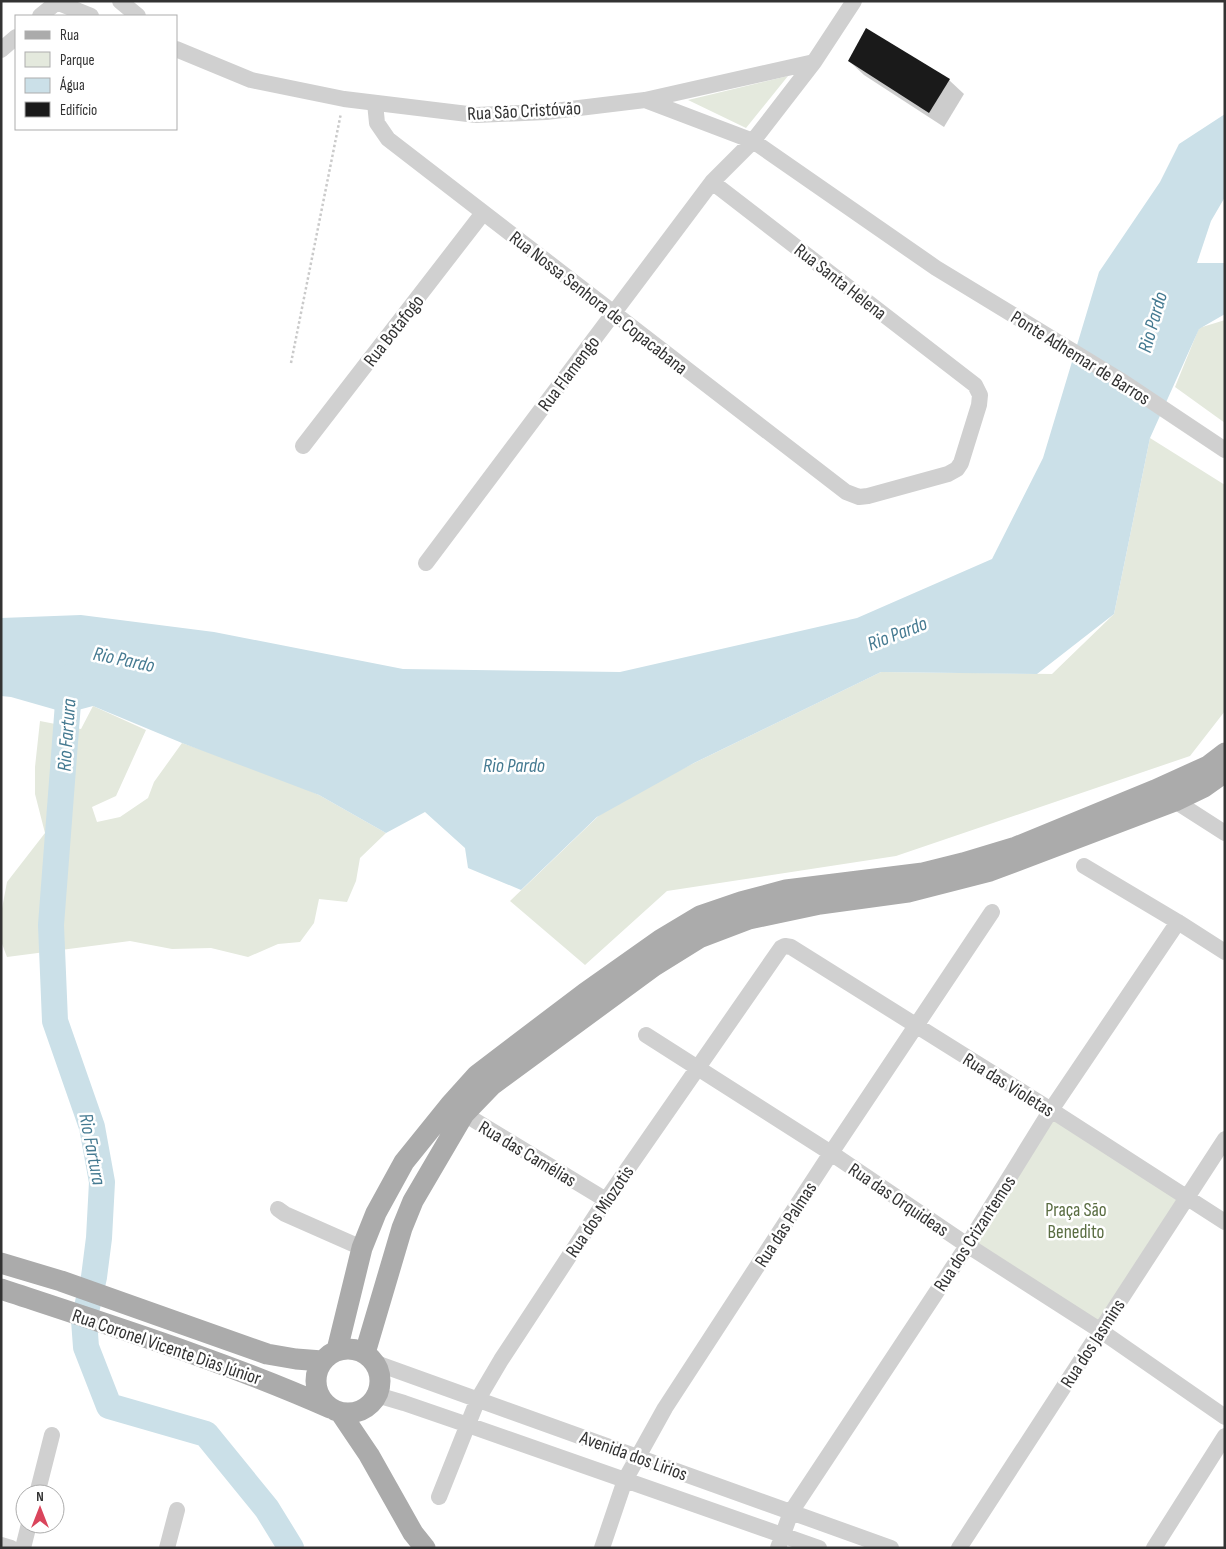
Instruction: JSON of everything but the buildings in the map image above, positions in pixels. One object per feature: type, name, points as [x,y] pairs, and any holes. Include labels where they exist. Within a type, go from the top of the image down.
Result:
[{"type":"main road","points":[[370,1358],[402,1228],[438,1157],[457,1110],[478,1075],[585,993],[660,940],[700,916],[741,902],[786,890],[922,873],[1016,847],[1208,766],[1225,753]]},
{"type":"main road","points":[[330,1355],[362,1248],[376,1213],[404,1162],[457,1110],[654,966],[699,938],[749,919],[820,904],[908,892],[990,871],[1175,801],[1204,788],[1225,772]]},
{"type":"main road","name":"Rua Coronel Vicente Dias Júnior","points":[[1,1263],[61,1281],[267,1354],[296,1359],[330,1355]]},
{"type":"main road","name":"Rua Coronel Vicente Dias Júnior","points":[[1,1289],[110,1325],[277,1385],[335,1410]]},
{"type":"main road","points":[[335,1410],[352,1413],[370,1402],[380,1385],[380,1374],[370,1358],[357,1349],[347,1348],[330,1355],[317,1368],[315,1377],[318,1395],[323,1402],[335,1410],[369,1455],[413,1533],[425,1548]]},
{"type":"main road","points":[[369,1455],[370,1402]]},
{"type":"street","points":[[120,1],[137,15]]},
{"type":"street","name":"Rua Flamengo","points":[[426,563],[712,182],[753,141],[814,62],[854,1]]},
{"type":"street","points":[[41,15],[55,2],[88,15]]},
{"type":"street","points":[[1,50],[15,38]]},
{"type":"street","name":"Rua São Cristóvão","points":[[178,49],[251,80],[344,99],[476,115],[546,112],[645,100],[814,62]]},
{"type":"street","name":"Ponte Adhemar de Barros","points":[[645,100],[753,141],[936,268],[1120,380],[1225,450]]},
{"type":"street","name":"Rua Nossa Senhora de Copacabana","points":[[375,103],[377,123],[388,139],[842,489]]},
{"type":"street","name":"Rua Santa Helena","points":[[712,182],[970,380],[979,391],[980,402],[963,460],[955,471],[868,496],[854,496],[842,489]]},
{"type":"street","name":"Rua Botafogo","points":[[303,446],[483,213]]},
{"type":"street","points":[[1175,801],[1225,833]]},
{"type":"street","points":[[1084,866],[1225,952]]},
{"type":"street","name":"Rua das Palmas","points":[[602,1548],[625,1480],[665,1408],[992,912]]},
{"type":"street","name":"Rua dos Crizantemos","points":[[780,1541],[790,1512],[967,1245],[1051,1110],[1178,922]]},
{"type":"street","name":"Rua das Violetas","points":[[791,946],[1225,1222]]},
{"type":"street","name":"Rua dos Miozotis","points":[[439,1497],[478,1399],[501,1360],[606,1200],[781,948],[791,946]]},
{"type":"street","name":"Rua das Orquideas","points":[[646,1035],[832,1153],[967,1245],[1100,1331],[1225,1417]]},
{"type":"street","name":"Rua das Camélias","points":[[457,1110],[606,1200]]},
{"type":"street","name":"Rua dos Jasmins","points":[[960,1548],[1225,1139]]},
{"type":"street","points":[[278,1209],[285,1214],[362,1248]]},
{"type":"street","name":"Avenida dos Lirios","points":[[370,1358],[478,1399],[891,1548]]},
{"type":"street","name":"Avenida dos Lirios","points":[[370,1402],[404,1403],[625,1480],[780,1541],[819,1548]]},
{"type":"street","points":[[40,1484],[52,1435]]},
{"type":"street","points":[[1154,1548],[1225,1436]]},
{"type":"street","points":[[167,1548],[177,1510]]},
{"type":"street","points":[[23,1548],[26,1534]]},
{"type":"street","points":[[1,1545],[12,1548]]},
{"type":"path","points":[[291,363],[344,99]]},
{"type":"green space","points":[[788,76],[746,128],[688,100]]},
{"type":"green space","points":[[1225,320],[1225,423],[1175,387],[1199,328]]},
{"type":"green space","points":[[1150,438],[1225,485],[1225,711],[1190,756],[896,856],[667,891],[585,965],[510,901],[612,803],[881,672],[1052,674],[1114,614]]},
{"type":"green space","points":[[93,706],[146,730],[116,796],[92,807],[97,822],[120,817],[148,798],[154,782],[182,743],[279,777],[319,795],[386,833],[360,858],[356,881],[347,902],[319,899],[314,923],[300,942],[278,944],[248,957],[211,948],[172,949],[130,941],[7,957],[1,941],[1,914],[7,882],[45,833],[35,794],[35,767],[40,721],[81,729]]},
{"type":"green space","name":"Praça São Benedito","points":[[1051,1110],[1187,1198],[1097,1328],[965,1249]]},
{"type":"water","name":"Rio Pardo","points":[[1225,114],[1225,197],[1211,221],[1197,263],[1225,263],[1225,314],[1199,329],[1150,438],[1114,614],[1037,674],[881,672],[694,763],[597,817],[521,890],[468,868],[465,848],[425,812],[386,833],[319,795],[182,743],[93,706],[67,713],[11,697],[1,696],[1,618],[81,615],[214,632],[403,669],[620,672],[857,618],[992,559],[1043,458],[1099,272],[1160,182],[1179,144]]},
{"type":"waterway","name":"Rio Fartura","points":[[70,677],[51,925],[55,1021],[92,1127],[102,1182],[99,1238],[94,1277],[84,1320],[86,1347],[109,1406],[206,1434],[267,1509],[291,1548]]}]
